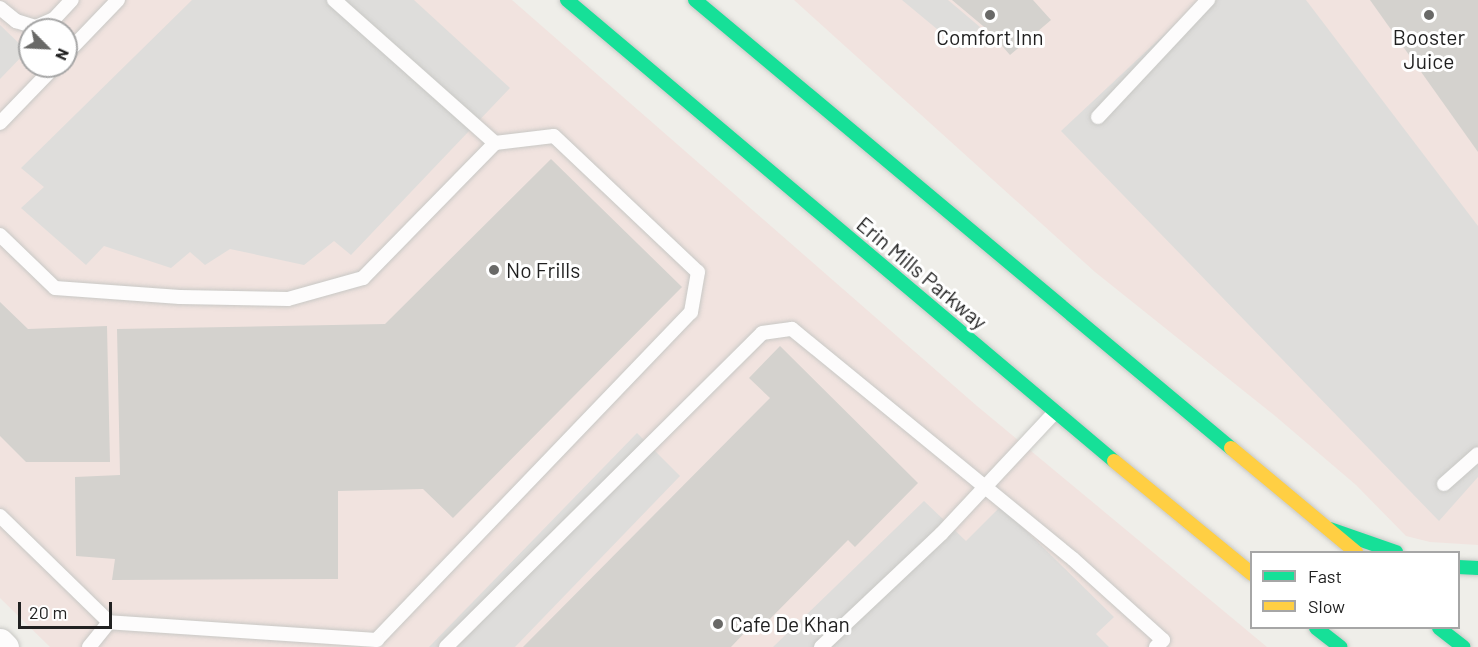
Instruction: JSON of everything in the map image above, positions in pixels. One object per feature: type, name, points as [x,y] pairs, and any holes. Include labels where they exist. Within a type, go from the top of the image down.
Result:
[{"type":"main road","name":"Erin Mills Parkway","points":[[567,0],[1055,412],[1250,573]]},
{"type":"main road","points":[[695,0],[1355,551]]},
{"type":"main road","points":[[1330,529],[1393,551]]},
{"type":"main road","points":[[1460,567],[1478,568]]},
{"type":"main road","points":[[1318,629],[1340,647]]},
{"type":"main road","points":[[1441,629],[1463,647]]},
{"type":"street","points":[[0,642],[5,647]]},
{"type":"lane","points":[[0,9],[16,21],[36,27],[54,19],[72,0]]},
{"type":"lane","points":[[78,42],[118,0]]},
{"type":"lane","points":[[334,0],[495,143]]},
{"type":"lane","points":[[1098,117],[1208,0]]},
{"type":"lane","points":[[0,123],[43,78]]},
{"type":"lane","points":[[0,235],[55,288],[180,297],[288,298],[363,278],[495,143],[554,136],[698,272],[691,312],[377,640],[108,622],[0,516]]},
{"type":"lane","points":[[446,647],[762,333],[792,328],[1073,559],[1163,645]]},
{"type":"lane","points":[[821,647],[941,534],[1055,412]]},
{"type":"lane","points":[[1444,484],[1478,454]]},
{"type":"lane","points":[[89,647],[108,622]]},
{"type":"shaded area","points":[[0,0],[512,0],[977,406],[1267,647],[50,647],[0,598]]},
{"type":"shaded area","points":[[192,0],[414,0],[510,88],[351,255],[334,241],[304,265],[230,249],[205,265],[190,252],[171,268],[104,246],[86,265],[21,208],[44,187],[21,168]]},
{"type":"shaded area","points":[[794,0],[1478,0],[1478,545],[1430,542],[1406,536],[1356,485],[1274,415],[1095,272]]},
{"type":"shaded area","points":[[902,0],[948,0],[980,27],[961,49]]},
{"type":"shaded area","points":[[1201,0],[1306,0],[1478,226],[1478,477],[1439,521],[1061,131]]},
{"type":"shaded area","points":[[0,25],[18,42],[18,60],[0,79]]},
{"type":"shaded area","points":[[637,433],[680,476],[515,647],[429,647]]},
{"type":"shaded area","points":[[924,501],[966,541],[1001,506],[1114,617],[1096,634],[1109,647],[773,647]]},
{"type":"building","points":[[952,0],[1033,0],[1051,20],[1010,55],[989,31]]},
{"type":"building","points":[[1370,0],[1478,0],[1478,152]]},
{"type":"building","points":[[551,159],[682,287],[453,518],[423,489],[338,491],[338,579],[112,580],[115,559],[76,556],[75,477],[120,475],[117,329],[385,324]]},
{"type":"building","points":[[0,302],[28,329],[107,326],[110,462],[26,462],[0,436]]},
{"type":"building","points":[[780,346],[918,483],[855,547],[848,540],[758,631],[752,625],[731,647],[523,647],[770,398],[749,378]]},
{"type":"traffic: fast","points":[[567,0],[1114,461]]},
{"type":"traffic: fast","points":[[695,0],[1231,448]]},
{"type":"traffic: fast","points":[[1330,529],[1393,551]]},
{"type":"traffic: fast","points":[[1460,567],[1478,568]]},
{"type":"traffic: fast","points":[[1317,629],[1340,647]]},
{"type":"traffic: fast","points":[[1440,629],[1463,647]]},
{"type":"traffic: slow","points":[[1231,448],[1355,551]]},
{"type":"traffic: slow","points":[[1114,461],[1250,572]]},
{"type":"place","name":"Comfort Inn","points":[[990,15]]},
{"type":"place","name":"Booster Juice","points":[[1429,15]]},
{"type":"place","name":"No Frills","points":[[494,270]]},
{"type":"place","name":"Cafe De Khan","points":[[718,624]]}]
